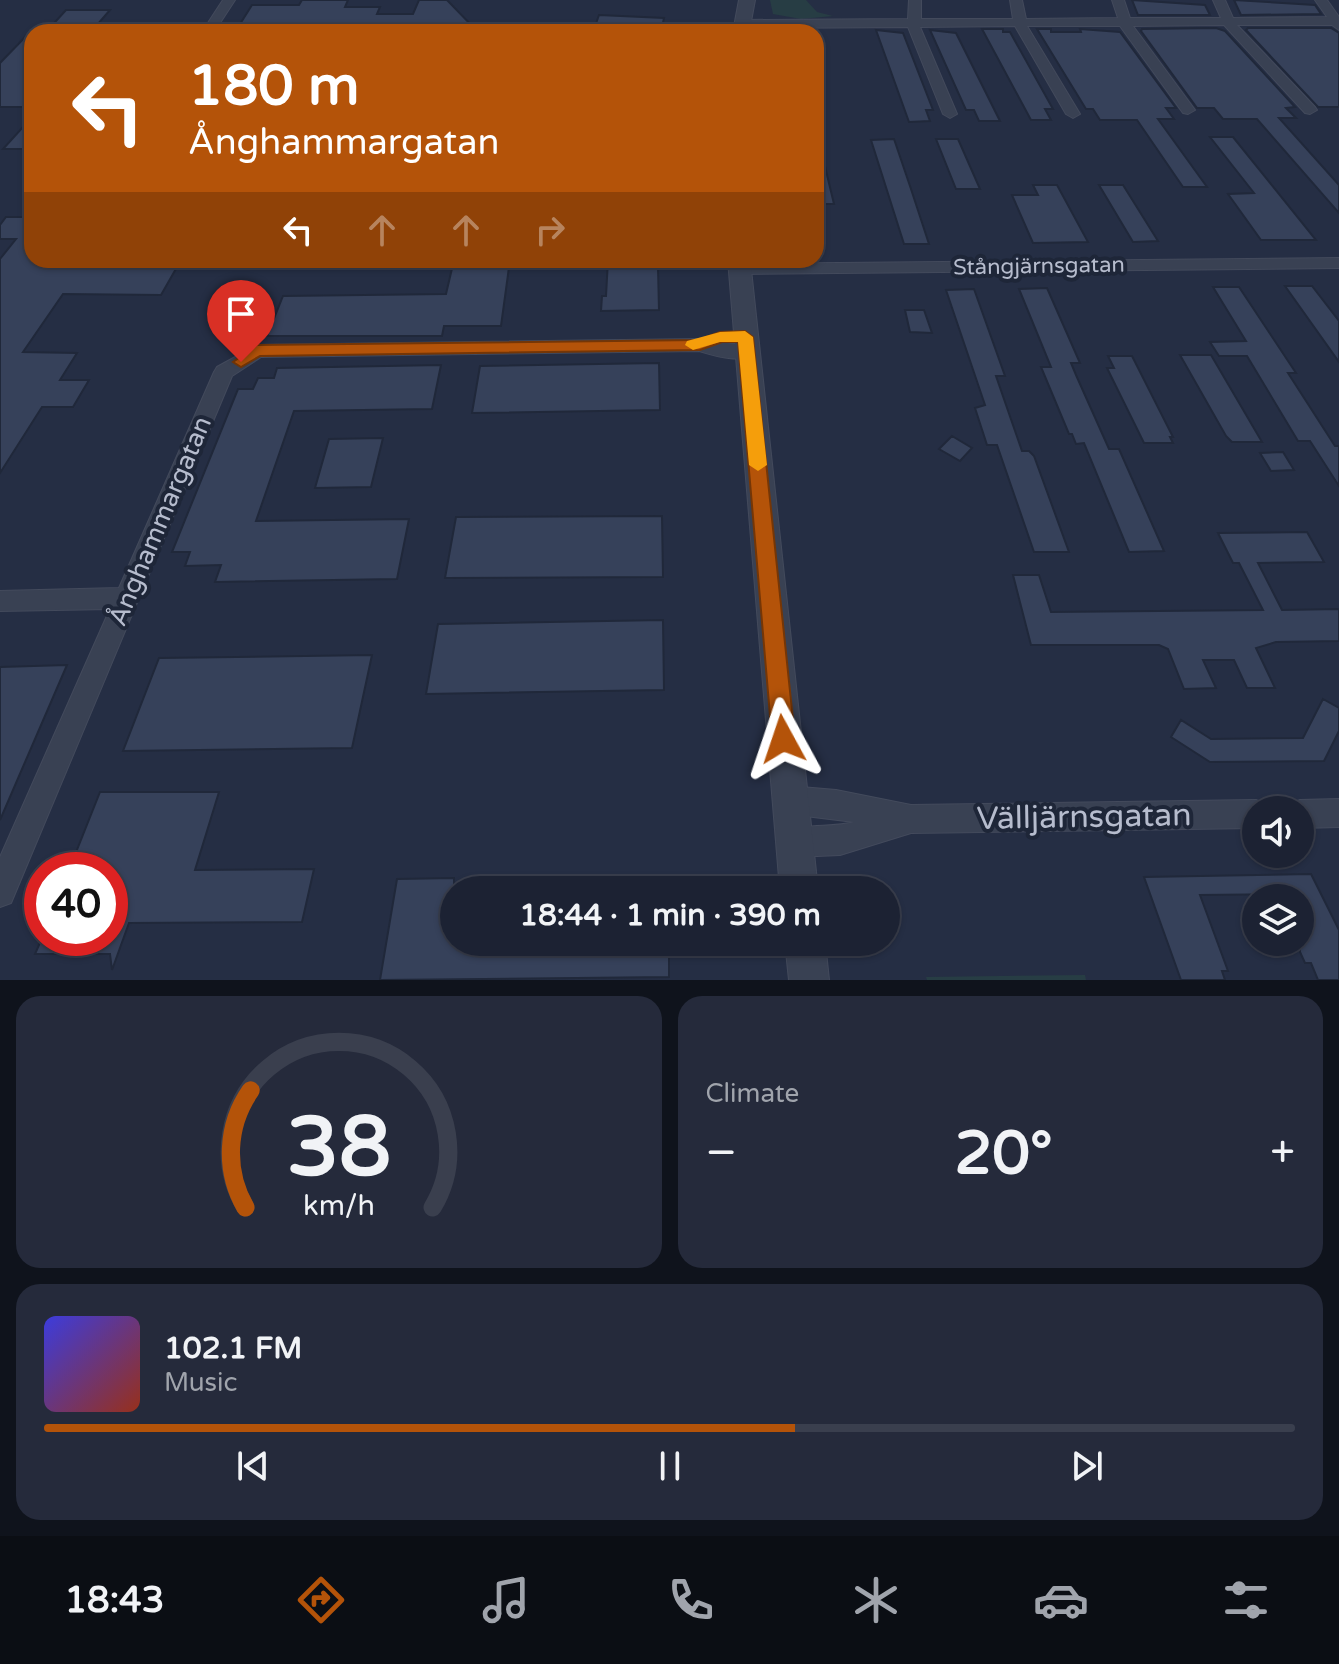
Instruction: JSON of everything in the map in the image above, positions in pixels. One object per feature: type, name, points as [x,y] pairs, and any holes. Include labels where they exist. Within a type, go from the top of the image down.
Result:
[{"type":"street","points":[[213,24],[229,0]]},
{"type":"street","points":[[743,24],[747,0]]},
{"type":"street","points":[[915,0],[914,28],[950,114]]},
{"type":"street","points":[[1016,0],[1020,23],[1073,114]]},
{"type":"street","points":[[1118,0],[1126,23],[1188,110]]},
{"type":"street","points":[[1219,0],[1230,22],[1310,110]]},
{"type":"street","points":[[1321,0],[1338,23]]},
{"type":"street","points":[[824,26],[1338,23]]},
{"type":"street","name":"Stångjärnsgatan","points":[[824,264],[1339,263]]},
{"type":"street","points":[[740,268],[798,876]]},
{"type":"street","name":"Ånghammargatan","points":[[0,892],[224,372],[257,351],[700,345],[720,351],[746,344]]},
{"type":"street","points":[[0,601],[126,598]]},
{"type":"street","name":"Välljärnsgatan","points":[[789,800],[836,804],[911,819],[1242,814]]},
{"type":"street","points":[[1314,814],[1339,813]]},
{"type":"street","name":"Välljärnsgatan","points":[[794,842],[840,840],[911,819]]},
{"type":"street","points":[[806,956],[809,980]]},
{"type":"shaded area","points":[[770,0],[806,0],[817,12],[833,16],[801,19],[773,14]]},
{"type":"shaded area","points":[[1085,975],[1086,980],[927,980],[926,977]]},
{"type":"building","points":[[302,0],[348,0],[345,7],[380,7],[377,14],[413,14],[419,0],[447,0],[470,24],[240,24],[252,5],[299,5]]},
{"type":"building","points":[[1132,0],[1205,5],[1210,15],[1138,15]]},
{"type":"building","points":[[1234,0],[1315,5],[1321,14],[1241,15]]},
{"type":"building","points":[[66,10],[110,10],[98,24],[53,24]]},
{"type":"building","points":[[599,15],[664,18],[663,24],[596,24]]},
{"type":"building","points":[[1216,28],[1225,31],[1295,107],[1286,108],[1296,118],[1279,118],[1339,185],[1339,213],[1257,119],[1223,119],[1214,108],[1197,108],[1141,31]]},
{"type":"building","points":[[1331,28],[1339,33],[1339,107],[1318,107],[1246,30]]},
{"type":"building","points":[[982,29],[1010,32],[1053,109],[1045,109],[1051,120],[1031,120]]},
{"type":"building","points":[[1037,29],[1051,29],[1051,32],[1081,32],[1080,29],[1120,32],[1176,108],[1166,108],[1174,119],[1158,119],[1207,187],[1183,187],[1137,120],[1100,120],[1093,109],[1086,109]]},
{"type":"building","points":[[876,30],[903,33],[933,110],[926,110],[930,121],[909,122]]},
{"type":"building","points":[[930,30],[956,33],[1000,121],[979,121],[974,110],[966,110]]},
{"type":"building","points":[[24,38],[24,107],[0,107],[0,63]]},
{"type":"building","points":[[24,126],[24,149],[3,149]]},
{"type":"building","points":[[1210,137],[1233,137],[1316,240],[1261,240],[1228,194],[1254,193]]},
{"type":"building","points":[[894,139],[929,244],[904,244],[871,140]]},
{"type":"building","points":[[936,139],[958,139],[980,189],[956,189]]},
{"type":"building","points":[[824,162],[834,204],[824,204]]},
{"type":"building","points":[[1033,185],[1057,185],[1088,242],[1033,243],[1012,195],[1038,195]]},
{"type":"building","points":[[1099,185],[1123,185],[1158,241],[1133,242]]},
{"type":"building","points":[[6,217],[24,217],[24,268],[176,268],[161,295],[63,294],[23,352],[77,353],[60,380],[89,380],[73,407],[42,407],[0,473],[0,259],[16,239],[0,239],[0,225]]},
{"type":"building","points":[[452,268],[509,268],[501,326],[444,326],[442,336],[267,336],[283,296],[446,294]]},
{"type":"building","points":[[608,268],[658,268],[659,310],[601,311],[602,296],[606,296]]},
{"type":"building","points":[[1285,286],[1312,286],[1339,321],[1339,362]]},
{"type":"building","points":[[1213,287],[1239,287],[1296,373],[1288,373],[1335,446],[1339,446],[1339,486],[1310,441],[1298,441],[1247,356],[1219,356],[1210,342],[1246,341]]},
{"type":"building","points":[[1047,288],[1080,363],[1071,363],[1076,375],[1109,449],[1119,449],[1164,551],[1129,552],[1084,443],[1076,444],[1072,434],[1069,434],[1041,367],[1051,367],[1019,289]]},
{"type":"building","points":[[974,289],[1005,376],[996,376],[1022,451],[1029,451],[1034,456],[1069,552],[1034,552],[997,445],[987,445],[975,408],[985,405],[946,290]]},
{"type":"building","points":[[905,310],[924,310],[932,333],[910,332]]},
{"type":"building","points":[[1180,355],[1211,355],[1262,442],[1232,442],[1226,436]]},
{"type":"building","points":[[1108,356],[1132,356],[1173,437],[1170,437],[1173,443],[1144,443],[1107,368],[1114,368]]},
{"type":"building","points":[[659,363],[660,410],[472,413],[480,366]]},
{"type":"building","points":[[441,365],[432,409],[294,411],[256,521],[409,519],[397,579],[215,582],[221,565],[185,566],[190,552],[172,552],[238,389],[253,389],[258,378],[274,378],[277,368]]},
{"type":"building","points":[[952,436],[972,448],[960,461],[939,449]]},
{"type":"building","points":[[383,438],[371,487],[315,488],[329,439]]},
{"type":"building","points":[[1283,452],[1294,470],[1271,471],[1260,453]]},
{"type":"building","points":[[662,516],[663,577],[445,578],[456,517]]},
{"type":"building","points":[[1307,532],[1324,562],[1258,563],[1282,610],[1339,609],[1339,641],[1276,642],[1256,648],[1275,688],[1247,688],[1234,660],[1203,660],[1216,688],[1184,689],[1168,649],[1159,645],[1031,645],[1013,575],[1039,575],[1051,612],[1263,610],[1239,563],[1233,563],[1218,533]]},
{"type":"building","points":[[663,620],[664,690],[426,694],[438,624]]},
{"type":"building","points":[[372,655],[352,748],[123,751],[159,658]]},
{"type":"building","points":[[67,665],[0,820],[0,667]]},
{"type":"building","points":[[1323,699],[1339,708],[1339,731],[1324,761],[1210,762],[1171,737],[1181,720],[1211,739],[1303,738]]},
{"type":"building","points":[[100,792],[219,792],[195,870],[314,869],[302,922],[129,923],[128,926],[128,852],[76,852]]},
{"type":"building","points":[[1311,874],[1339,930],[1339,980],[1318,980],[1311,963],[1305,963],[1302,956],[1314,956],[1314,884],[1242,884],[1242,895],[1200,895],[1228,971],[1222,971],[1225,980],[1181,980],[1144,877]]},
{"type":"building","points":[[440,878],[440,956],[669,956],[669,977],[380,980],[397,879]]},
{"type":"building","points":[[110,956],[117,956],[112,970]]},
{"type":"slow traffic","points":[[693,345],[720,337],[745,337],[758,465]]},
{"type":"route","points":[[241,362],[257,351],[700,345],[720,337],[745,337],[783,739]]}]
